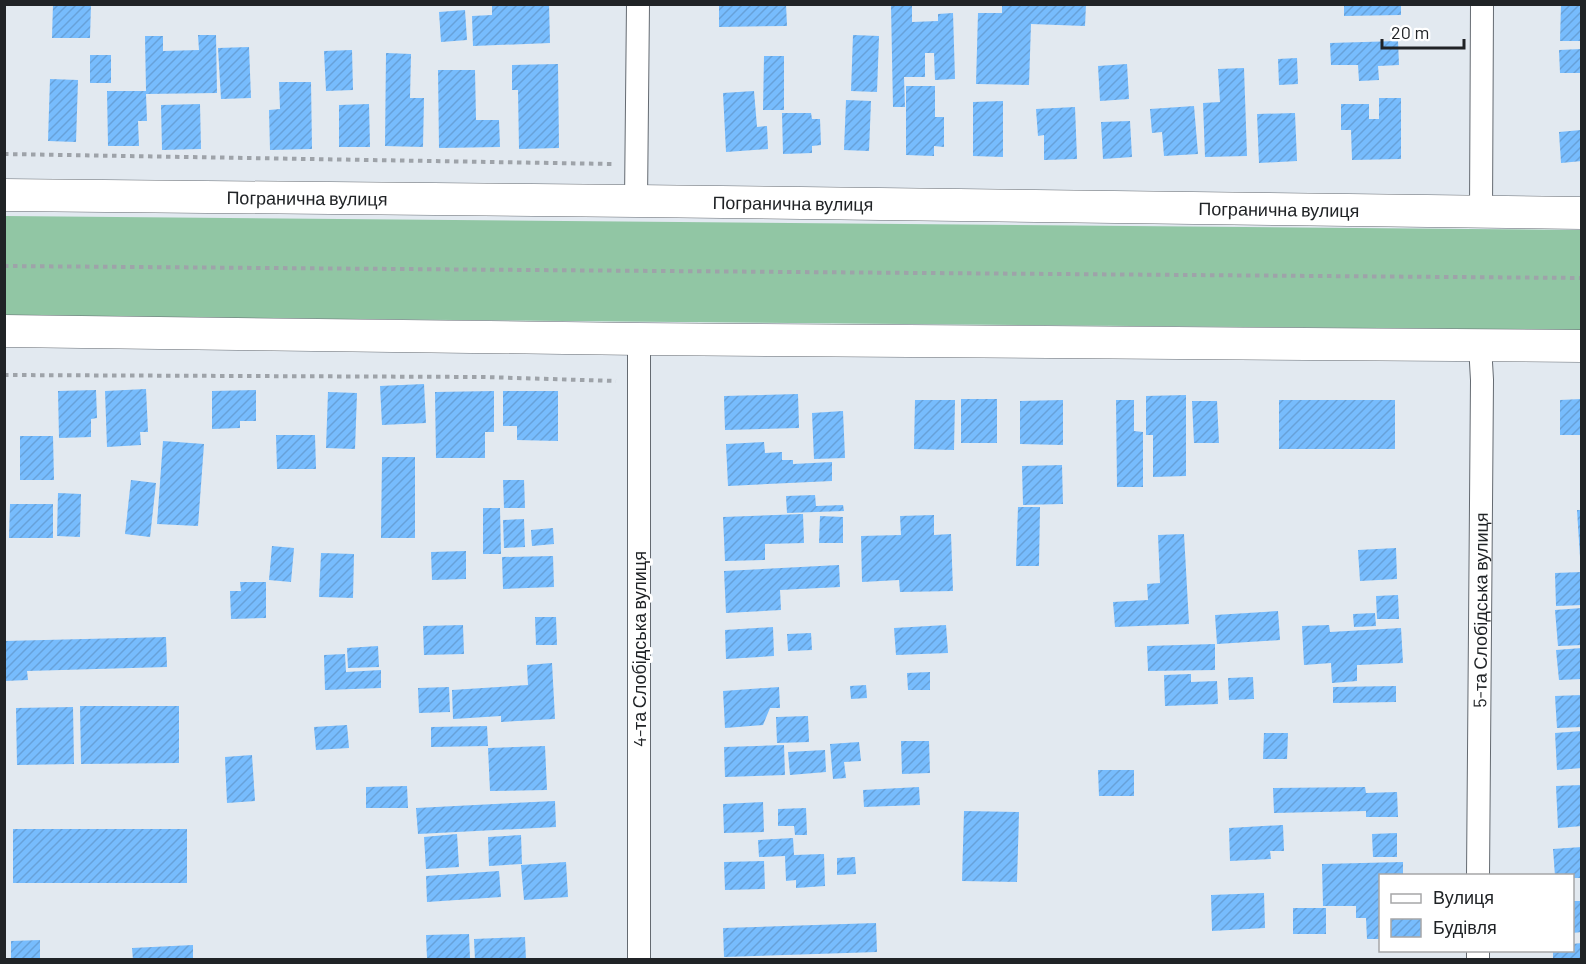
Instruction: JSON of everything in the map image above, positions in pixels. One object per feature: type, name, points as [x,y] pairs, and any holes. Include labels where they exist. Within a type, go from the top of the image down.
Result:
[{"type":"main road","name":"Погранична вулиця","points":[[4,195],[1581,213]]},
{"type":"main road","points":[[4,331],[639,339],[1581,346]]},
{"type":"street","points":[[636,201],[638,4]]},
{"type":"street","points":[[1481,212],[1482,4]]},
{"type":"street","name":"4-та Слобідська вулиця","points":[[639,339],[639,960]]},
{"type":"street","name":"5-та Слобідська вулиця","points":[[1478,874],[1482,392],[1480,345]]},
{"type":"path","points":[[4,154],[637,165]]},
{"type":"path","points":[[4,266],[1581,278]]},
{"type":"path","points":[[4,375],[471,376],[639,382]]},
{"type":"green space","points":[[5,216],[1581,230],[1581,330],[5,316]]},
{"type":"building","points":[[53,4],[91,4],[90,38],[52,38]]},
{"type":"building","points":[[492,4],[549,4],[550,43],[473,46],[472,16],[492,15]]},
{"type":"building","points":[[719,4],[786,4],[787,26],[719,27]]},
{"type":"building","points":[[1002,4],[1086,4],[1085,26],[1031,24],[1029,85],[976,84],[978,13],[1002,13]]},
{"type":"building","points":[[1344,4],[1401,4],[1401,15],[1344,16]]},
{"type":"building","points":[[1561,4],[1582,4],[1582,41],[1560,41]]},
{"type":"building","points":[[891,6],[912,6],[912,22],[938,21],[938,14],[953,13],[955,79],[935,80],[934,53],[925,53],[925,77],[904,77],[905,107],[893,107]]},
{"type":"building","points":[[465,10],[467,40],[441,42],[439,12]]},
{"type":"building","points":[[198,35],[216,35],[217,93],[146,94],[147,121],[138,121],[139,146],[108,146],[107,91],[146,91],[145,36],[163,36],[163,51],[199,50]]},
{"type":"building","points":[[853,35],[879,36],[877,92],[851,91]]},
{"type":"building","points":[[1398,41],[1399,65],[1378,66],[1379,80],[1359,81],[1358,65],[1331,65],[1330,43]]},
{"type":"building","points":[[249,47],[251,98],[221,99],[218,48]]},
{"type":"building","points":[[1582,49],[1582,73],[1560,73],[1559,50]]},
{"type":"building","points":[[352,50],[353,90],[326,91],[324,51]]},
{"type":"building","points":[[386,53],[411,54],[410,98],[424,98],[423,147],[385,146]]},
{"type":"building","points":[[90,55],[111,55],[111,83],[90,83]]},
{"type":"building","points":[[764,56],[784,56],[784,110],[763,110]]},
{"type":"building","points":[[1297,58],[1298,84],[1279,85],[1278,59]]},
{"type":"building","points":[[558,64],[559,148],[519,149],[518,90],[512,90],[512,65]]},
{"type":"building","points":[[1127,64],[1129,99],[1100,101],[1098,66]]},
{"type":"building","points":[[1244,68],[1247,156],[1205,157],[1203,103],[1220,102],[1218,69]]},
{"type":"building","points":[[438,70],[475,70],[476,120],[499,120],[500,147],[439,148]]},
{"type":"building","points":[[50,79],[78,80],[76,142],[48,141]]},
{"type":"building","points":[[279,82],[311,82],[312,149],[270,150],[269,110],[280,109]]},
{"type":"building","points":[[906,86],[935,86],[935,117],[944,117],[944,147],[934,146],[934,156],[906,155]]},
{"type":"building","points":[[754,91],[757,127],[767,126],[768,149],[726,152],[723,93]]},
{"type":"building","points":[[1379,98],[1401,98],[1401,159],[1352,160],[1351,130],[1341,130],[1341,104],[1369,104],[1369,119],[1379,119]]},
{"type":"building","points":[[846,100],[871,101],[869,151],[844,150]]},
{"type":"building","points":[[1003,101],[1003,157],[973,156],[973,102]]},
{"type":"building","points":[[200,104],[201,149],[162,150],[161,105]]},
{"type":"building","points":[[369,104],[370,147],[339,147],[339,105]]},
{"type":"building","points":[[1194,106],[1198,154],[1164,156],[1162,132],[1152,133],[1150,109]]},
{"type":"building","points":[[1075,107],[1077,159],[1044,160],[1044,135],[1038,136],[1036,109]]},
{"type":"building","points":[[782,113],[811,113],[812,119],[820,119],[821,145],[812,146],[812,153],[783,154]]},
{"type":"building","points":[[1295,113],[1297,161],[1259,163],[1257,114]]},
{"type":"building","points":[[1130,121],[1132,157],[1103,159],[1101,122]]},
{"type":"building","points":[[1581,130],[1582,161],[1561,163],[1559,132]]},
{"type":"building","points":[[424,384],[426,423],[382,425],[380,386]]},
{"type":"building","points":[[146,389],[148,432],[140,432],[141,445],[107,447],[105,391]]},
{"type":"building","points":[[96,390],[97,418],[91,419],[91,437],[59,438],[58,391]]},
{"type":"building","points":[[256,390],[256,421],[240,421],[240,428],[212,429],[212,391]]},
{"type":"building","points":[[494,391],[494,432],[485,432],[485,458],[436,458],[435,392]]},
{"type":"building","points":[[503,391],[558,391],[558,441],[517,440],[517,426],[503,426]]},
{"type":"building","points":[[328,392],[357,393],[355,449],[326,448]]},
{"type":"building","points":[[798,394],[799,428],[725,430],[724,396]]},
{"type":"building","points":[[1186,395],[1186,476],[1153,477],[1153,435],[1146,435],[1146,396]]},
{"type":"building","points":[[961,399],[997,399],[997,443],[961,443]]},
{"type":"building","points":[[1582,399],[1582,435],[1560,435],[1560,400]]},
{"type":"building","points":[[915,400],[955,400],[954,450],[914,449]]},
{"type":"building","points":[[1063,400],[1063,445],[1020,444],[1020,401]]},
{"type":"building","points":[[1116,400],[1134,400],[1134,431],[1143,432],[1143,487],[1117,487]]},
{"type":"building","points":[[1279,400],[1395,400],[1395,449],[1279,449]]},
{"type":"building","points":[[1192,401],[1217,401],[1219,443],[1194,443]]},
{"type":"building","points":[[843,411],[845,458],[814,459],[812,413]]},
{"type":"building","points":[[276,435],[315,435],[316,469],[277,469]]},
{"type":"building","points":[[20,436],[53,436],[54,480],[20,480]]},
{"type":"building","points":[[163,441],[204,444],[198,526],[157,524]]},
{"type":"building","points":[[764,442],[765,453],[782,452],[782,460],[793,460],[793,464],[832,462],[832,481],[728,486],[726,444]]},
{"type":"building","points":[[382,457],[415,457],[415,538],[381,538]]},
{"type":"building","points":[[1062,465],[1063,504],[1023,505],[1022,466]]},
{"type":"building","points":[[131,480],[156,483],[150,537],[125,534]]},
{"type":"building","points":[[503,480],[524,480],[525,508],[504,508]]},
{"type":"building","points":[[58,493],[81,494],[80,537],[57,536]]},
{"type":"building","points":[[815,495],[816,506],[843,505],[844,511],[787,513],[786,496]]},
{"type":"building","points":[[10,504],[53,504],[53,538],[9,538]]},
{"type":"building","points":[[1018,507],[1040,507],[1039,566],[1016,566]]},
{"type":"building","points":[[483,508],[500,508],[501,554],[483,554]]},
{"type":"building","points":[[1577,510],[1582,510],[1582,557],[1580,557]]},
{"type":"building","points":[[803,514],[804,543],[765,544],[765,560],[725,561],[723,517]]},
{"type":"building","points":[[934,515],[934,535],[951,534],[953,591],[900,592],[899,580],[862,582],[861,536],[901,535],[900,516]]},
{"type":"building","points":[[820,516],[843,517],[843,543],[819,543]]},
{"type":"building","points":[[524,519],[525,547],[504,548],[503,520]]},
{"type":"building","points":[[553,528],[554,544],[532,546],[531,530]]},
{"type":"building","points":[[1184,534],[1189,624],[1115,627],[1113,602],[1148,600],[1147,584],[1160,583],[1158,535]]},
{"type":"building","points":[[272,546],[294,548],[291,582],[269,580]]},
{"type":"building","points":[[1396,548],[1397,579],[1360,581],[1358,550]]},
{"type":"building","points":[[466,551],[466,579],[432,580],[431,552]]},
{"type":"building","points":[[321,553],[354,554],[353,598],[319,597]]},
{"type":"building","points":[[553,556],[554,587],[503,589],[502,557]]},
{"type":"building","points":[[839,565],[840,587],[780,590],[781,610],[726,613],[724,571]]},
{"type":"building","points":[[1582,572],[1582,605],[1556,606],[1555,573]]},
{"type":"building","points":[[240,582],[266,582],[266,618],[231,619],[230,591],[241,591]]},
{"type":"building","points":[[1398,595],[1399,619],[1377,619],[1376,596]]},
{"type":"building","points":[[1582,608],[1582,645],[1558,646],[1555,610]]},
{"type":"building","points":[[1278,611],[1280,640],[1217,644],[1215,615]]},
{"type":"building","points":[[1375,613],[1376,626],[1354,627],[1353,614]]},
{"type":"building","points":[[535,617],[556,617],[557,645],[536,645]]},
{"type":"building","points":[[463,625],[464,654],[424,655],[423,626]]},
{"type":"building","points":[[946,625],[948,653],[896,655],[894,628]]},
{"type":"building","points":[[1329,625],[1330,632],[1401,628],[1403,663],[1357,665],[1357,681],[1332,683],[1331,663],[1304,665],[1302,626]]},
{"type":"building","points":[[773,627],[774,656],[726,659],[725,630]]},
{"type":"building","points":[[811,633],[812,650],[788,651],[787,634]]},
{"type":"building","points":[[166,637],[167,667],[27,671],[28,680],[4,681],[4,641]]},
{"type":"building","points":[[1215,644],[1215,670],[1148,671],[1147,646]]},
{"type":"building","points":[[378,646],[379,667],[348,668],[347,648]]},
{"type":"building","points":[[1582,648],[1582,679],[1559,680],[1556,650]]},
{"type":"building","points":[[345,654],[346,672],[381,670],[381,688],[325,690],[324,655]]},
{"type":"building","points":[[552,663],[555,719],[501,722],[501,716],[453,719],[452,690],[528,685],[527,665]]},
{"type":"building","points":[[930,672],[930,690],[908,690],[907,673]]},
{"type":"building","points":[[1191,674],[1191,682],[1217,681],[1218,704],[1165,706],[1164,675]]},
{"type":"building","points":[[1253,677],[1254,699],[1229,700],[1228,678]]},
{"type":"building","points":[[866,685],[867,698],[851,699],[850,686]]},
{"type":"building","points":[[1396,686],[1396,702],[1333,703],[1333,687]]},
{"type":"building","points":[[449,687],[450,712],[419,713],[418,688]]},
{"type":"building","points":[[779,687],[780,708],[770,708],[763,725],[725,728],[723,691]]},
{"type":"building","points":[[1582,695],[1582,727],[1557,728],[1555,696]]},
{"type":"building","points":[[80,706],[179,706],[179,763],[81,764]]},
{"type":"building","points":[[73,707],[74,764],[17,765],[16,708]]},
{"type":"building","points":[[808,716],[809,742],[777,743],[776,717]]},
{"type":"building","points":[[347,725],[349,748],[316,750],[314,727]]},
{"type":"building","points":[[487,726],[488,746],[431,747],[431,727]]},
{"type":"building","points":[[1582,731],[1582,768],[1557,770],[1555,733]]},
{"type":"building","points":[[1264,733],[1288,733],[1287,759],[1263,759]]},
{"type":"building","points":[[901,741],[929,741],[930,773],[902,774]]},
{"type":"building","points":[[859,742],[861,761],[844,762],[846,778],[833,779],[830,744]]},
{"type":"building","points":[[784,745],[785,775],[725,777],[724,747]]},
{"type":"building","points":[[545,746],[547,790],[490,791],[488,748]]},
{"type":"building","points":[[825,750],[826,772],[790,775],[788,752]]},
{"type":"building","points":[[252,755],[255,801],[227,803],[225,757]]},
{"type":"building","points":[[1098,770],[1134,770],[1134,796],[1099,796]]},
{"type":"building","points":[[1582,785],[1582,826],[1558,828],[1556,786]]},
{"type":"building","points":[[407,786],[408,808],[366,808],[366,787]]},
{"type":"building","points":[[919,787],[920,805],[864,807],[863,790]]},
{"type":"building","points":[[1365,787],[1366,793],[1397,792],[1398,817],[1366,817],[1366,811],[1274,813],[1273,788]]},
{"type":"building","points":[[555,801],[556,827],[418,834],[416,808]]},
{"type":"building","points":[[763,802],[764,832],[724,833],[723,804]]},
{"type":"building","points":[[806,808],[807,835],[795,835],[794,826],[778,826],[778,809]]},
{"type":"building","points":[[964,811],[1019,812],[1017,882],[962,881]]},
{"type":"building","points":[[1283,825],[1284,851],[1270,851],[1271,859],[1230,861],[1229,828]]},
{"type":"building","points":[[13,829],[187,829],[187,883],[13,883]]},
{"type":"building","points":[[1397,833],[1397,857],[1373,857],[1372,834]]},
{"type":"building","points":[[457,834],[459,867],[426,869],[424,837]]},
{"type":"building","points":[[521,835],[522,864],[489,866],[488,837]]},
{"type":"building","points":[[793,838],[794,855],[824,854],[825,886],[796,888],[796,880],[786,881],[785,856],[759,857],[758,840]]},
{"type":"building","points":[[1582,847],[1582,878],[1574,878],[1574,874],[1555,874],[1553,849]]},
{"type":"building","points":[[855,857],[856,874],[837,875],[837,858]]},
{"type":"building","points":[[764,861],[765,889],[725,890],[724,862]]},
{"type":"building","points":[[566,862],[568,897],[524,900],[521,865]]},
{"type":"building","points":[[1403,862],[1403,874],[1379,874],[1379,939],[1367,939],[1366,918],[1356,918],[1356,906],[1323,906],[1322,864]]},
{"type":"building","points":[[499,871],[501,897],[427,902],[426,876]]},
{"type":"building","points":[[1264,893],[1265,928],[1212,931],[1211,895]]},
{"type":"building","points":[[1574,901],[1582,901],[1582,932],[1574,933]]},
{"type":"building","points":[[1293,908],[1326,908],[1326,934],[1293,934]]},
{"type":"building","points":[[876,923],[877,952],[724,957],[723,928]]},
{"type":"building","points":[[469,934],[470,958],[427,958],[426,935]]},
{"type":"building","points":[[525,937],[526,960],[475,960],[474,939]]},
{"type":"building","points":[[40,940],[40,960],[11,960],[11,941]]},
{"type":"building","points":[[1582,943],[1582,960],[1553,960],[1553,952],[1574,952],[1574,944]]},
{"type":"building","points":[[193,945],[193,960],[133,960],[132,948]]}]
